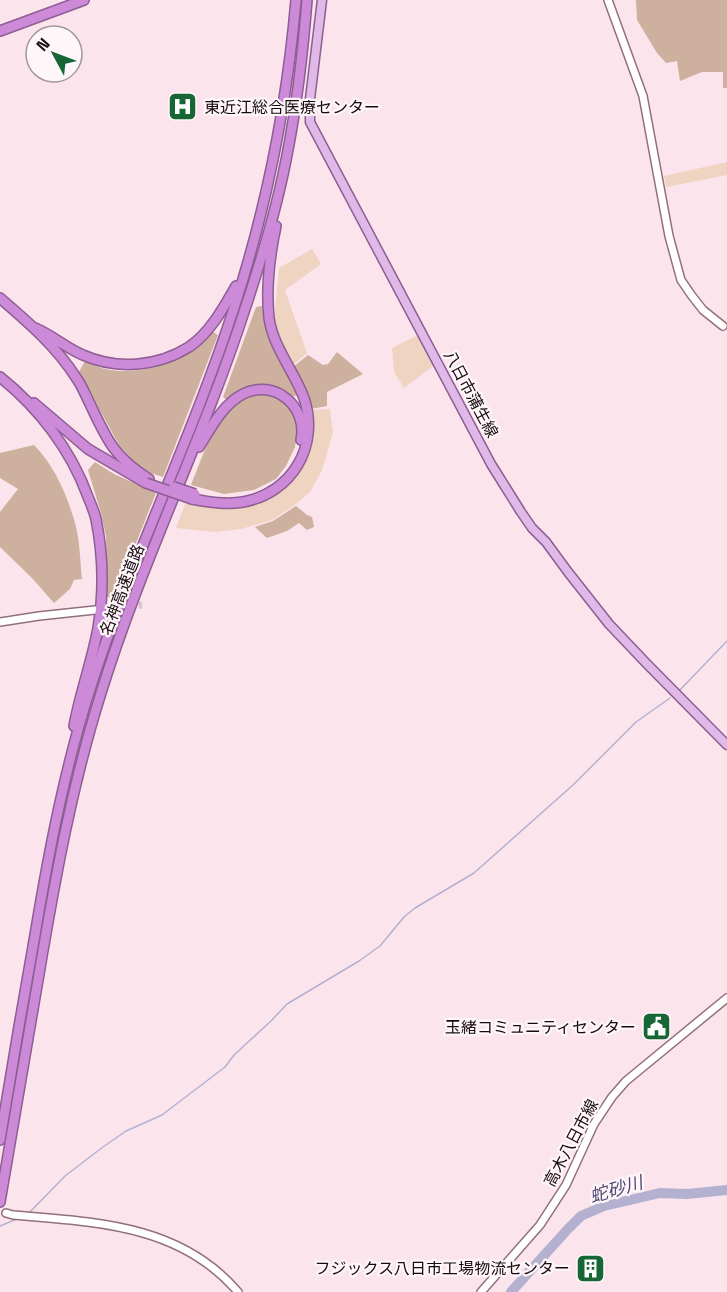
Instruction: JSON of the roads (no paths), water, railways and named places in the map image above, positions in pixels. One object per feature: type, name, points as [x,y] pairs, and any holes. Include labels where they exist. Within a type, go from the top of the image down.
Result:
[{"type":"highway","points":[[0,31],[84,0]]},
{"type":"highway","name":"名神高速道路","points":[[0,1140],[50,849],[73,750],[111,627],[194,419],[234,309],[274,153],[296,0]]},
{"type":"highway","name":"名神高速道路","points":[[0,1202],[52,898],[75,786],[101,691],[122,631],[186,468],[243,315],[262,256],[287,155],[298,90],[307,0]]},
{"type":"highway","points":[[0,377],[47,413],[88,449],[148,481],[219,503],[241,502],[261,497],[279,487],[294,472],[304,452],[309,431],[308,412],[303,396],[276,341],[269,318],[270,263],[290,156],[298,90]]},
{"type":"highway","points":[[35,328],[83,355],[100,360],[120,364],[144,364],[159,360],[190,346],[208,329],[224,308],[245,269]]},
{"type":"highway","points":[[0,298],[35,328],[56,350],[78,379],[105,436],[117,453],[148,481]]},
{"type":"highway","points":[[12,386],[43,419],[69,453],[96,517],[101,557],[102,592],[98,628],[76,713],[50,849]]},
{"type":"highway","points":[[186,468],[218,417],[229,404],[244,393],[272,390],[283,395],[293,404],[303,432],[299,451],[290,469],[276,483],[259,492],[240,497],[194,497]]},
{"type":"main road","name":"八日市蒲生線","points":[[322,0],[310,99],[310,122],[491,464],[520,512],[609,624],[727,745]]},
{"type":"street","points":[[608,0],[643,96],[669,236],[681,280],[703,310],[723,326]]},
{"type":"street","points":[[0,622],[95,610]]},
{"type":"street","name":"高木八日市線","points":[[481,1292],[540,1226],[566,1185],[594,1124],[612,1096],[727,998]]},
{"type":"street","points":[[6,1213],[107,1224],[161,1238],[202,1259],[238,1292]]},
{"type":"waterway","points":[[679,691],[727,641]]},
{"type":"waterway","points":[[28,1214],[65,1176],[103,1147],[126,1131],[162,1115],[225,1067],[234,1055],[287,1004],[359,961],[380,946],[404,917],[415,908],[474,873],[573,785],[636,722],[670,698]]},
{"type":"waterway","name":"蛇砂川","points":[[511,1292],[581,1216],[604,1206],[660,1193],[687,1194],[727,1190]]},
{"type":"waterway","points":[[0,1226],[19,1218]]},
{"type":"tunnel","points":[[97,610],[142,605]]},
{"type":"place","name":"東近江総合医療センター","points":[[183,107]]},
{"type":"place","name":"玉緒コミュニティセンター","points":[[657,1027]]},
{"type":"place","name":"フジックス八日市工場物流センター","points":[[591,1268]]}]
